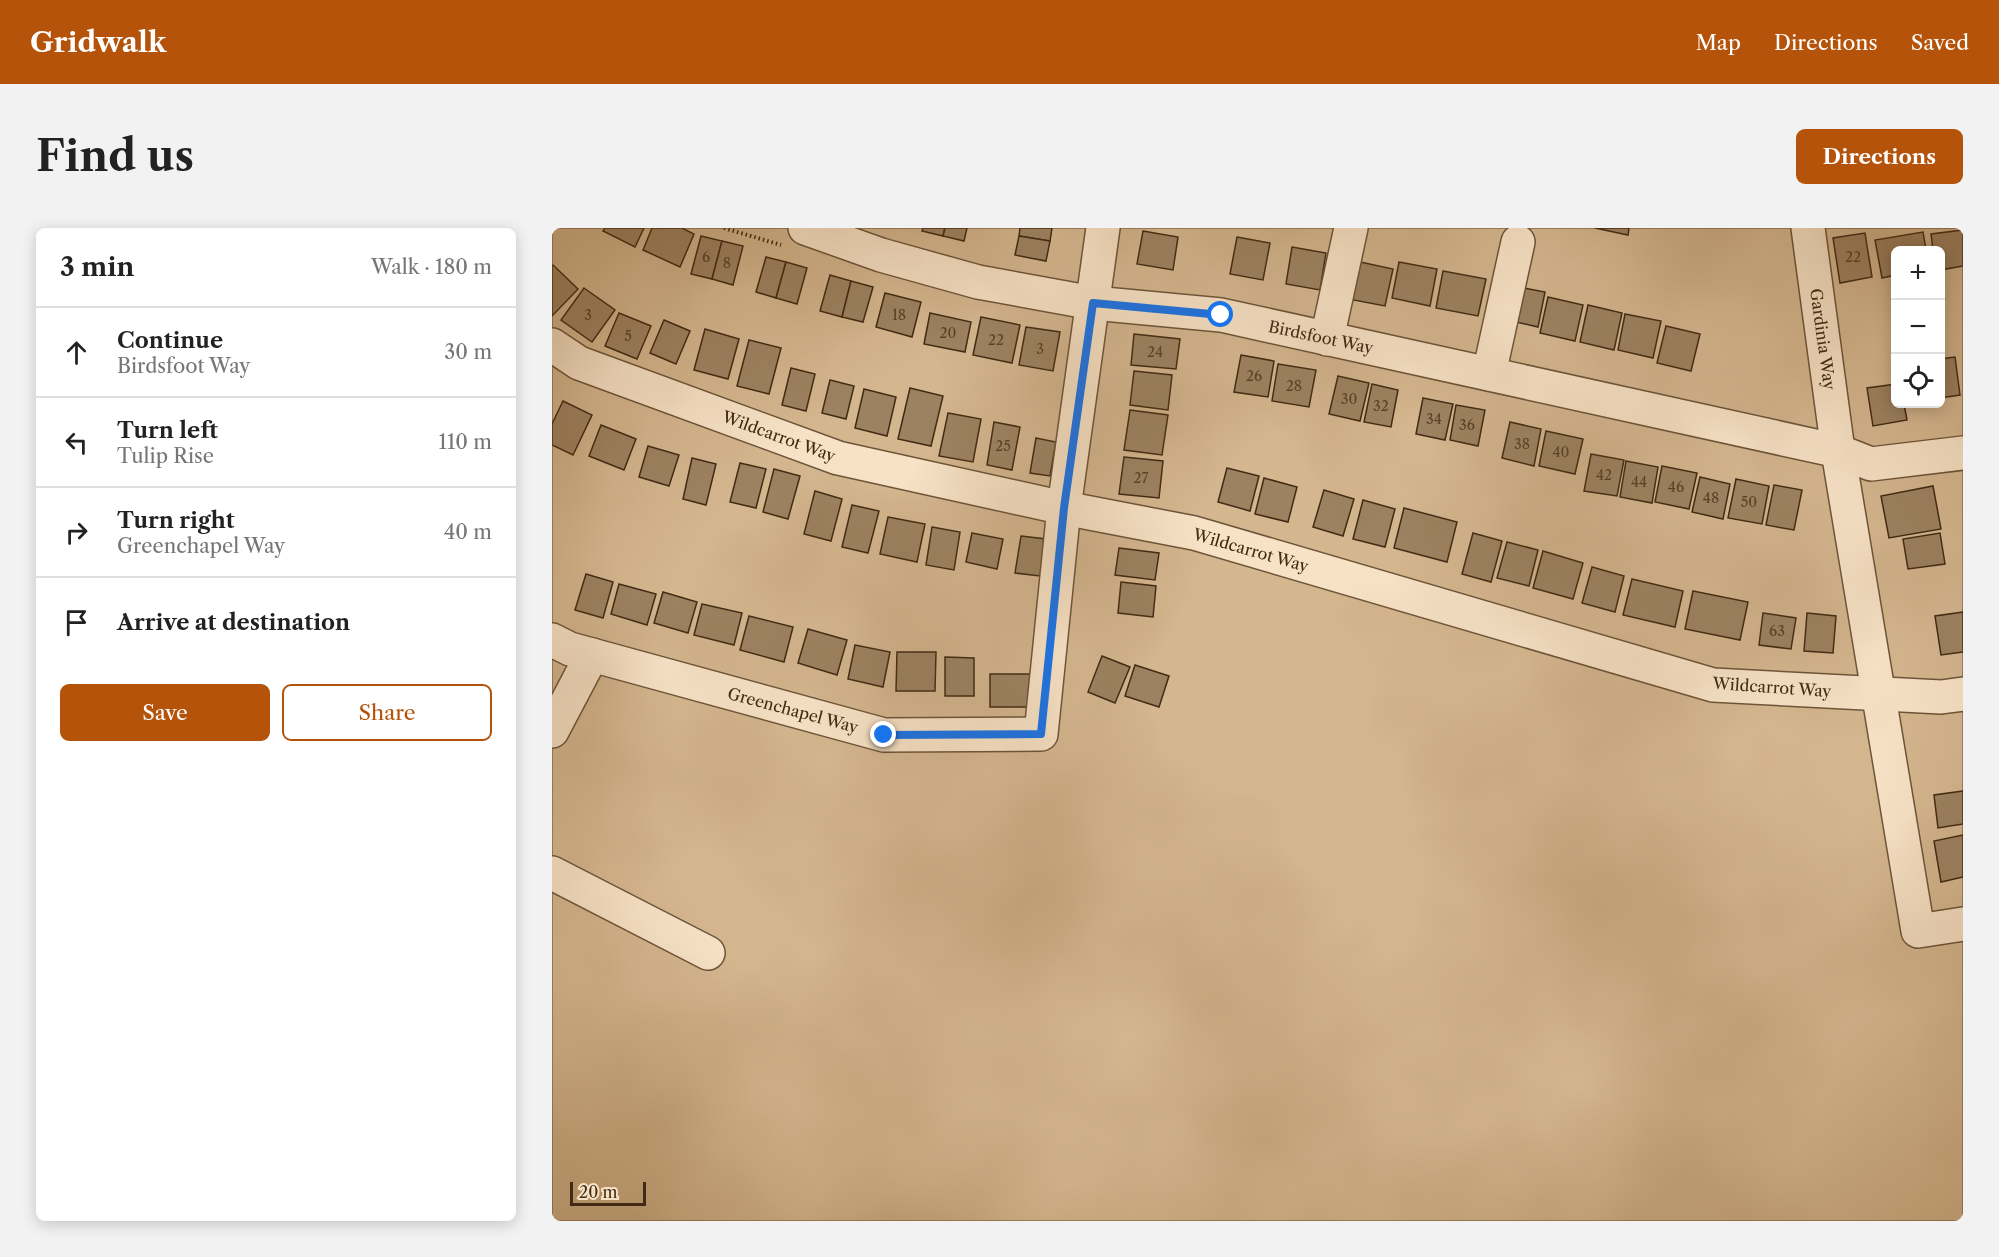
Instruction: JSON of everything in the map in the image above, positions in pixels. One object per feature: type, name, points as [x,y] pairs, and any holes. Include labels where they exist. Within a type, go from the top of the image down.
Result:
[{"type":"street","name":"Birdsfoot Way","points":[[805,228],[881,255],[978,282],[1093,303],[1221,315],[1839,451],[1871,464],[1963,453]]},
{"type":"street","points":[[1064,508],[1103,228]]},
{"type":"street","points":[[1327,339],[1351,228]]},
{"type":"street","name":"Gardinia Way","points":[[1808,228],[1839,451],[1918,931],[1963,924]]},
{"type":"street","points":[[1489,374],[1518,242]]},
{"type":"street","name":"Wildcarrot Way","points":[[552,345],[579,363],[838,458],[1064,508],[1194,533],[1713,684],[1941,697],[1963,694]]},
{"type":"street","name":"Greenchapel Way","points":[[552,640],[591,655],[884,735],[1041,734],[1064,508]]},
{"type":"street","points":[[552,731],[591,655]]},
{"type":"street","points":[[552,873],[708,953]]},
{"type":"shaded area","points":[[552,228],[1963,228],[1963,1221],[552,1221]]},
{"type":"building","points":[[605,228],[644,228],[635,247],[603,231]]},
{"type":"building","points":[[652,228],[682,228],[694,234],[680,267],[643,250]]},
{"type":"building","points":[[923,228],[945,228],[943,236],[922,231]]},
{"type":"building","points":[[945,228],[967,228],[964,241],[943,236]]},
{"type":"building","points":[[1020,228],[1052,228],[1050,241],[1019,236]]},
{"type":"building","points":[[1595,228],[1629,228],[1628,235]]},
{"type":"building","points":[[1963,230],[1963,266],[1945,269],[1945,246],[1932,246],[1931,234]]},
{"type":"building","points":[[1143,231],[1178,237],[1173,270],[1137,264]]},
{"type":"building","points":[[1923,232],[1925,246],[1891,246],[1891,276],[1882,278],[1875,240]]},
{"type":"building","points":[[1865,233],[1872,277],[1840,283],[1833,238]]},
{"type":"building","points":[[701,236],[722,241],[712,279],[691,274]]},
{"type":"building","points":[[1019,236],[1050,241],[1046,261],[1015,255]]},
{"type":"building","points":[[1237,237],[1270,243],[1263,280],[1230,274]]},
{"type":"building","points":[[722,241],[743,246],[733,285],[712,279]]},
{"type":"building","points":[[1292,247],[1326,253],[1320,290],[1286,284]]},
{"type":"building","points":[[766,257],[786,262],[776,298],[756,292]]},
{"type":"building","points":[[1351,260],[1393,269],[1385,306],[1343,298]]},
{"type":"building","points":[[786,262],[807,268],[797,304],[776,298]]},
{"type":"building","points":[[1399,262],[1437,269],[1430,306],[1392,298]]},
{"type":"building","points":[[552,266],[578,289],[552,316]]},
{"type":"building","points":[[1443,271],[1486,279],[1478,316],[1436,308]]},
{"type":"building","points":[[830,275],[851,281],[842,317],[820,311]]},
{"type":"building","points":[[851,281],[873,287],[863,322],[842,317]]},
{"type":"building","points":[[1514,286],[1545,292],[1538,327],[1507,320]]},
{"type":"building","points":[[584,288],[615,310],[592,342],[561,320]]},
{"type":"building","points":[[885,293],[921,302],[912,337],[876,327]]},
{"type":"building","points":[[1548,297],[1583,305],[1575,341],[1540,333]]},
{"type":"building","points":[[1588,305],[1622,313],[1614,350],[1580,342]]},
{"type":"building","points":[[619,313],[651,326],[637,359],[605,346]]},
{"type":"building","points":[[930,313],[971,322],[965,352],[924,344]]},
{"type":"building","points":[[1625,314],[1661,321],[1653,358],[1618,350]]},
{"type":"building","points":[[981,317],[1020,325],[1012,363],[973,355]]},
{"type":"building","points":[[664,320],[690,331],[676,364],[650,353]]},
{"type":"building","points":[[1666,326],[1700,334],[1691,371],[1657,363]]},
{"type":"building","points":[[1026,327],[1060,332],[1053,371],[1019,365]]},
{"type":"building","points":[[705,329],[739,339],[728,379],[694,370]]},
{"type":"building","points":[[1134,334],[1180,339],[1176,369],[1131,365]]},
{"type":"building","points":[[749,340],[781,348],[769,394],[737,386]]},
{"type":"building","points":[[1241,355],[1274,361],[1268,397],[1234,392]]},
{"type":"building","points":[[1955,357],[1960,395],[1945,397],[1945,358]]},
{"type":"building","points":[[1278,364],[1316,370],[1309,407],[1272,401]]},
{"type":"building","points":[[791,368],[815,374],[806,411],[782,405]]},
{"type":"building","points":[[1134,371],[1172,375],[1168,410],[1130,405]]},
{"type":"building","points":[[1338,376],[1369,383],[1360,421],[1329,414]]},
{"type":"building","points":[[830,380],[854,386],[846,419],[822,413]]},
{"type":"building","points":[[1372,384],[1398,390],[1391,427],[1364,422]]},
{"type":"building","points":[[1891,385],[1891,408],[1905,408],[1907,420],[1873,426],[1867,388]]},
{"type":"building","points":[[910,388],[943,396],[931,446],[898,439]]},
{"type":"building","points":[[864,389],[896,397],[887,436],[855,428]]},
{"type":"building","points":[[1423,398],[1453,404],[1445,440],[1416,434]]},
{"type":"building","points":[[563,401],[592,415],[573,455],[552,445],[552,424]]},
{"type":"building","points":[[1456,405],[1485,410],[1478,446],[1450,440]]},
{"type":"building","points":[[1130,410],[1168,415],[1162,455],[1124,450]]},
{"type":"building","points":[[948,413],[981,419],[973,462],[939,456]]},
{"type":"building","points":[[994,422],[1020,427],[1012,470],[987,465]]},
{"type":"building","points":[[1510,422],[1541,429],[1534,466],[1502,458]]},
{"type":"building","points":[[601,425],[636,439],[624,470],[589,456]]},
{"type":"building","points":[[1546,431],[1583,439],[1575,474],[1539,466]]},
{"type":"building","points":[[1036,438],[1056,442],[1050,476],[1030,473]]},
{"type":"building","points":[[648,446],[679,455],[669,486],[639,477]]},
{"type":"building","points":[[1591,454],[1624,460],[1617,496],[1584,491]]},
{"type":"building","points":[[1124,457],[1163,461],[1159,498],[1119,494]]},
{"type":"building","points":[[692,458],[716,464],[706,505],[683,499]]},
{"type":"building","points":[[1626,461],[1658,467],[1652,503],[1620,497]]},
{"type":"building","points":[[740,463],[766,469],[756,508],[730,502]]},
{"type":"building","points":[[1662,466],[1697,473],[1689,509],[1655,502]]},
{"type":"building","points":[[1227,468],[1259,476],[1250,511],[1218,502]]},
{"type":"building","points":[[774,469],[800,476],[788,519],[763,512]]},
{"type":"building","points":[[1700,477],[1730,484],[1723,519],[1692,512]]},
{"type":"building","points":[[1264,478],[1297,487],[1288,522],[1255,514]]},
{"type":"building","points":[[1736,479],[1769,486],[1762,524],[1728,518]]},
{"type":"building","points":[[1774,485],[1802,490],[1794,530],[1766,525]]},
{"type":"building","points":[[1933,486],[1941,529],[1889,538],[1881,496]]},
{"type":"building","points":[[1324,490],[1354,499],[1343,536],[1313,527]]},
{"type":"building","points":[[815,491],[842,499],[831,541],[804,534]]},
{"type":"building","points":[[1363,500],[1395,509],[1385,547],[1353,539]]},
{"type":"building","points":[[852,505],[879,511],[868,553],[842,547]]},
{"type":"building","points":[[1404,508],[1457,522],[1447,562],[1394,548]]},
{"type":"building","points":[[888,517],[925,524],[917,562],[880,554]]},
{"type":"building","points":[[932,527],[960,532],[954,570],[926,565]]},
{"type":"building","points":[[972,533],[1003,539],[997,569],[966,562]]},
{"type":"building","points":[[1473,533],[1502,541],[1491,582],[1462,574]]},
{"type":"building","points":[[1940,533],[1945,564],[1908,569],[1903,539]]},
{"type":"building","points":[[1021,536],[1046,539],[1040,576],[1015,573]]},
{"type":"building","points":[[1507,542],[1538,550],[1529,586],[1497,578]]},
{"type":"building","points":[[1119,548],[1159,553],[1155,580],[1115,575]]},
{"type":"building","points":[[1543,551],[1583,563],[1573,599],[1533,588]]},
{"type":"building","points":[[1592,567],[1624,576],[1615,612],[1582,603]]},
{"type":"building","points":[[586,574],[613,582],[603,618],[575,610]]},
{"type":"building","points":[[1632,579],[1683,591],[1675,627],[1623,615]]},
{"type":"building","points":[[1121,582],[1156,586],[1153,617],[1118,613]]},
{"type":"building","points":[[619,584],[656,594],[647,625],[611,614]]},
{"type":"building","points":[[1693,591],[1748,602],[1740,640],[1685,629]]},
{"type":"building","points":[[663,592],[697,602],[688,633],[654,623]]},
{"type":"building","points":[[702,604],[742,613],[734,645],[694,635]]},
{"type":"building","points":[[1963,612],[1963,652],[1941,655],[1935,616]]},
{"type":"building","points":[[1763,613],[1796,618],[1791,649],[1759,645]]},
{"type":"building","points":[[1807,613],[1836,616],[1833,653],[1804,651]]},
{"type":"building","points":[[749,616],[793,627],[784,662],[740,650]]},
{"type":"building","points":[[808,629],[847,640],[837,675],[798,663]]},
{"type":"building","points":[[855,645],[890,652],[883,687],[848,679]]},
{"type":"building","points":[[897,652],[936,652],[935,691],[896,691]]},
{"type":"building","points":[[1102,656],[1130,667],[1115,703],[1088,692]]},
{"type":"building","points":[[945,657],[974,658],[974,696],[945,696]]},
{"type":"building","points":[[1135,665],[1169,676],[1159,707],[1125,696]]},
{"type":"building","points":[[990,674],[1030,674],[1030,707],[990,707]]},
{"type":"building","points":[[1963,791],[1963,824],[1938,828],[1934,795]]},
{"type":"building","points":[[1963,835],[1963,877],[1941,882],[1934,841]]},
{"type":"route","points":[[884,735],[1041,734],[1064,508],[1093,303],[1221,315]]}]
